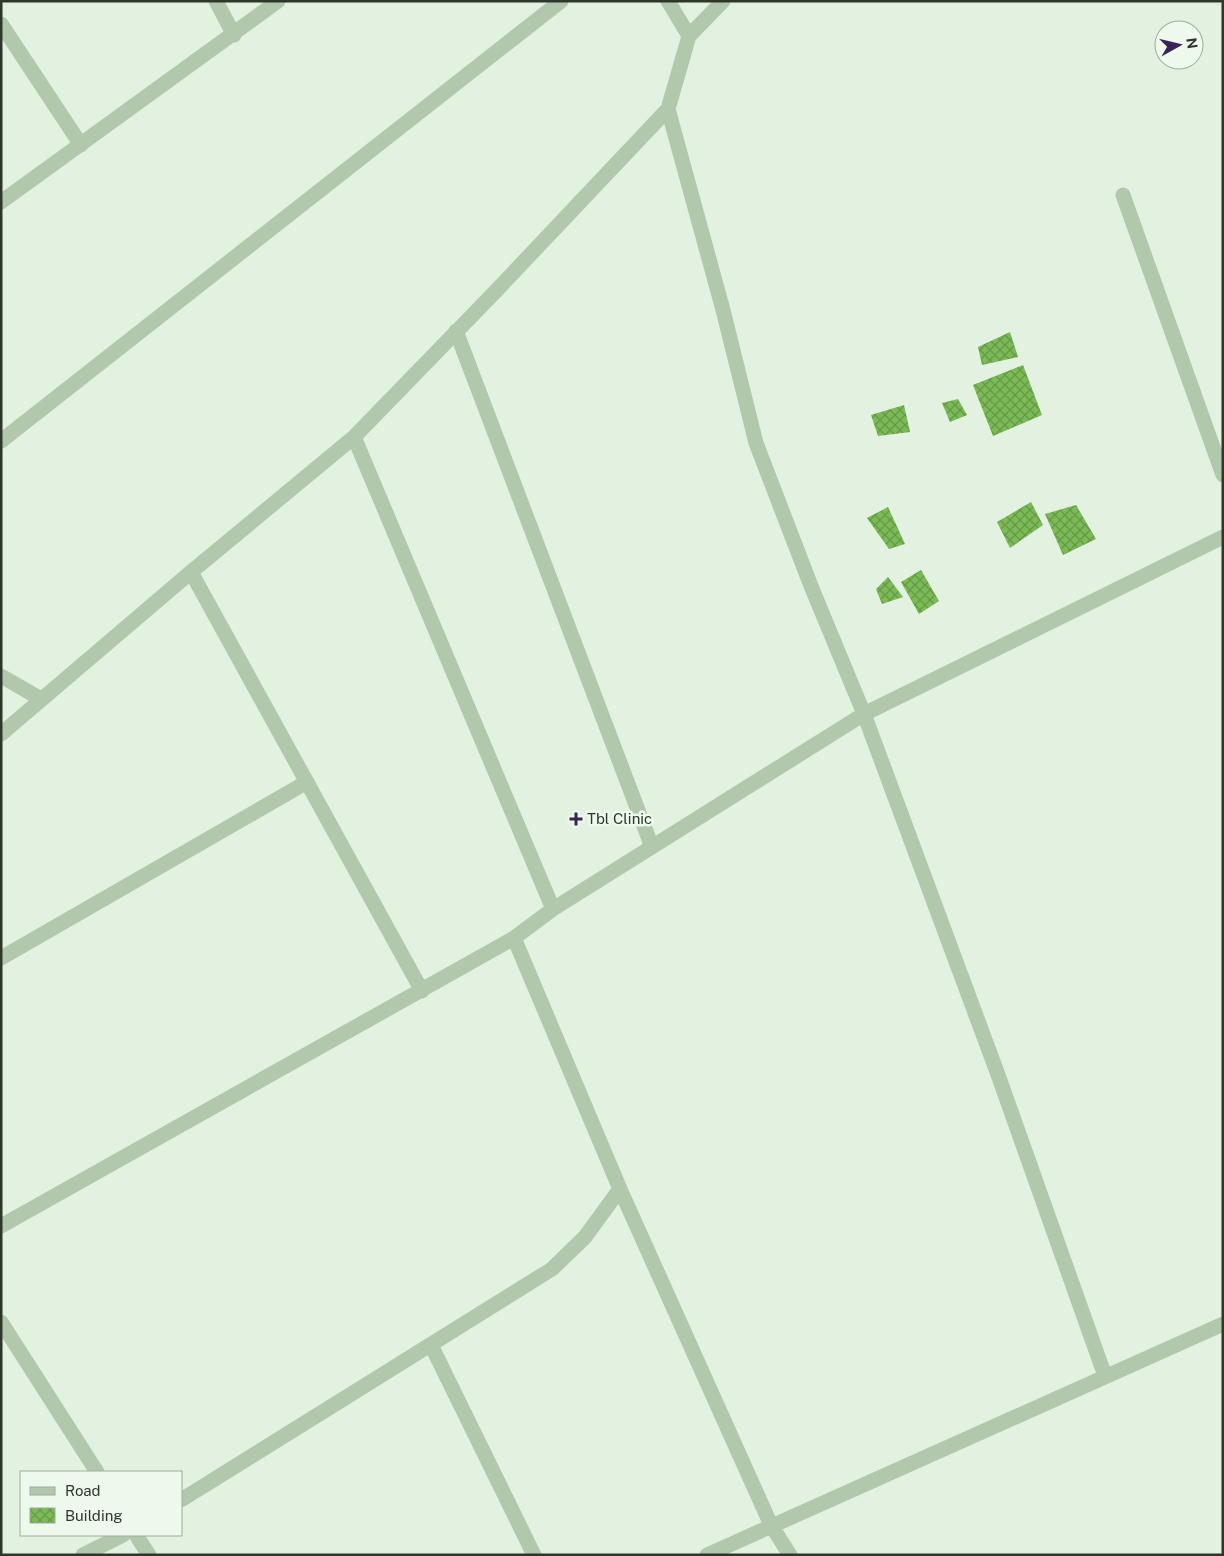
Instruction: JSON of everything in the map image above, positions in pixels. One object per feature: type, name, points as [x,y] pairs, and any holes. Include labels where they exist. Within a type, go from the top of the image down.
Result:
[{"type":"street","points":[[216,1],[234,35]]},
{"type":"street","points":[[1,202],[234,35],[278,1]]},
{"type":"street","points":[[1,441],[561,1]]},
{"type":"street","points":[[668,1],[689,36]]},
{"type":"street","points":[[1,734],[191,572],[354,437],[668,109],[689,36],[724,1]]},
{"type":"street","points":[[1,24],[81,145]]},
{"type":"street","points":[[668,109],[723,310],[756,443],[811,586],[864,714],[997,1072],[1105,1376]]},
{"type":"street","points":[[1123,195],[1223,475]]},
{"type":"street","points":[[456,332],[652,847]]},
{"type":"street","points":[[354,437],[553,909]]},
{"type":"street","points":[[1,1226],[514,938],[553,909],[864,714],[1223,537]]},
{"type":"street","points":[[191,572],[422,991]]},
{"type":"street","points":[[1,676],[41,699]]},
{"type":"street","points":[[1,958],[307,782]]},
{"type":"street","points":[[514,938],[620,1189],[771,1525],[790,1555]]},
{"type":"street","points":[[182,1499],[552,1269],[584,1237],[620,1189]]},
{"type":"street","points":[[1,1322],[96,1471]]},
{"type":"street","points":[[707,1555],[1223,1324]]},
{"type":"street","points":[[431,1345],[534,1555]]},
{"type":"street","points":[[83,1555],[121,1536]]},
{"type":"street","points":[[137,1536],[149,1555]]},
{"type":"building","points":[[1010,332],[1018,357],[982,365],[978,347]]},
{"type":"building","points":[[1023,365],[1042,415],[993,436],[973,385]]},
{"type":"building","points":[[958,399],[967,415],[950,422],[942,403]]},
{"type":"building","points":[[904,405],[910,432],[878,436],[871,415]]},
{"type":"building","points":[[1031,502],[1043,525],[1010,548],[997,522]]},
{"type":"building","points":[[1076,505],[1096,539],[1063,555],[1045,514]]},
{"type":"building","points":[[888,507],[905,544],[889,549],[867,518]]},
{"type":"building","points":[[921,570],[939,601],[919,614],[901,582]]},
{"type":"building","points":[[888,577],[903,597],[882,604],[876,589]]},
{"type":"place","name":"Tbl Clinic","points":[[576,819]]}]
